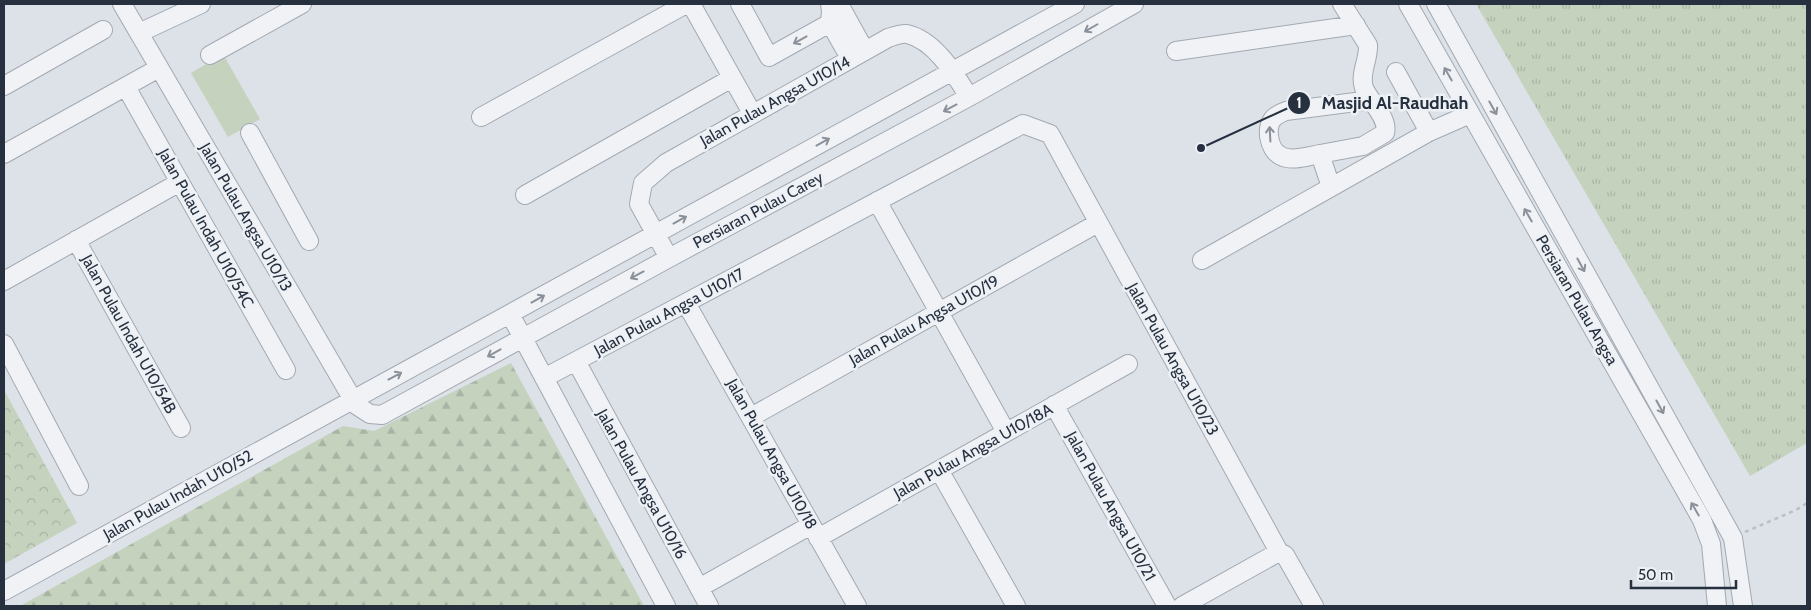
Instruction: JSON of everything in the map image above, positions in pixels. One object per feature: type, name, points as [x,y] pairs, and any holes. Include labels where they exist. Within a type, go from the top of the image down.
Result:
[{"type":"street","name":"Jalan Pulau Angsa U10/13","points":[[122,4],[352,399],[356,405],[370,414],[382,415]]},
{"type":"street","points":[[139,34],[201,4]]},
{"type":"street","points":[[210,55],[302,4]]},
{"type":"street","points":[[481,117],[686,4]]},
{"type":"street","points":[[691,4],[752,113]]},
{"type":"street","points":[[740,4],[769,58],[830,23]]},
{"type":"street","points":[[830,4],[830,23],[857,54]]},
{"type":"street","points":[[839,4],[857,54]]},
{"type":"street","name":"Persiaran Pulau Carey","points":[[352,399],[1075,4]]},
{"type":"street","name":"Persiaran Pulau Carey","points":[[382,415],[969,97],[1134,4]]},
{"type":"street","points":[[1342,4],[1368,45],[1362,78],[1371,100],[1384,121],[1385,134],[1363,146],[1293,158],[1280,156],[1271,147],[1268,128],[1274,116],[1286,111],[1371,100]]},
{"type":"street","name":"Persiaran Pulau Angsa","points":[[1408,4],[1702,520],[1710,544],[1718,606]]},
{"type":"street","name":"Persiaran Pulau Angsa","points":[[1436,4],[1734,538],[1743,606]]},
{"type":"street","points":[[1176,52],[1356,25]]},
{"type":"street","points":[[4,86],[103,30]]},
{"type":"street","name":"Jalan Pulau Angsa U10/14","points":[[669,258],[639,204],[643,182],[666,162],[857,54],[888,38],[906,34],[927,43],[953,71],[969,97]]},
{"type":"street","points":[[4,154],[159,68]]},
{"type":"street","points":[[1396,72],[1429,132]]},
{"type":"street","points":[[525,196],[732,78]]},
{"type":"street","name":"Jalan Pulau Indah U10/54C","points":[[126,87],[286,370]]},
{"type":"street","points":[[1202,260],[1429,132],[1470,114]]},
{"type":"street","name":"Jalan Pulau Angsa U10/17","points":[[544,378],[1023,124]]},
{"type":"street","name":"Jalan Pulau Angsa U10/23","points":[[1023,124],[1050,134],[1278,552],[1285,555],[1314,606]]},
{"type":"street","points":[[250,134],[309,242]]},
{"type":"street","points":[[1320,154],[1331,187]]},
{"type":"street","points":[[4,281],[180,182]]},
{"type":"street","points":[[877,202],[1006,432]]},
{"type":"street","name":"Jalan Pulau Angsa U10/19","points":[[751,417],[1098,223]]},
{"type":"street","name":"Jalan Pulau Indah U10/54B","points":[[76,240],[182,428]]},
{"type":"street","name":"Jalan Pulau Angsa U10/18","points":[[686,303],[856,606]]},
{"type":"street","points":[[510,314],[666,606]]},
{"type":"street","points":[[4,344],[79,486]]},
{"type":"street","name":"Jalan Pulau Angsa U10/16","points":[[576,362],[709,606]]},
{"type":"street","name":"Jalan Pulau Angsa U10/18A","points":[[699,588],[939,470],[1128,364]]},
{"type":"street","name":"Jalan Pulau Indah U10/52","points":[[4,591],[352,399]]},
{"type":"street","name":"Jalan Pulau Angsa U10/21","points":[[1054,405],[1167,606]]},
{"type":"street","points":[[939,470],[1016,606]]},
{"type":"street","points":[[1710,544],[1734,538]]},
{"type":"street","points":[[1182,606],[1278,552]]},
{"type":"path","points":[[1734,538],[1796,510],[1807,503]]},
{"type":"green space","points":[[1476,4],[1807,4],[1807,443],[1750,476]]},
{"type":"green space","points":[[223,54],[260,119],[228,137],[191,73]]},
{"type":"green space","points":[[511,363],[644,606],[20,606],[343,426],[374,431]]},
{"type":"green space","points":[[4,390],[77,523],[4,564]]},
{"type":"place","name":"Masjid Al-Raudhah","points":[[1201,148]]}]
